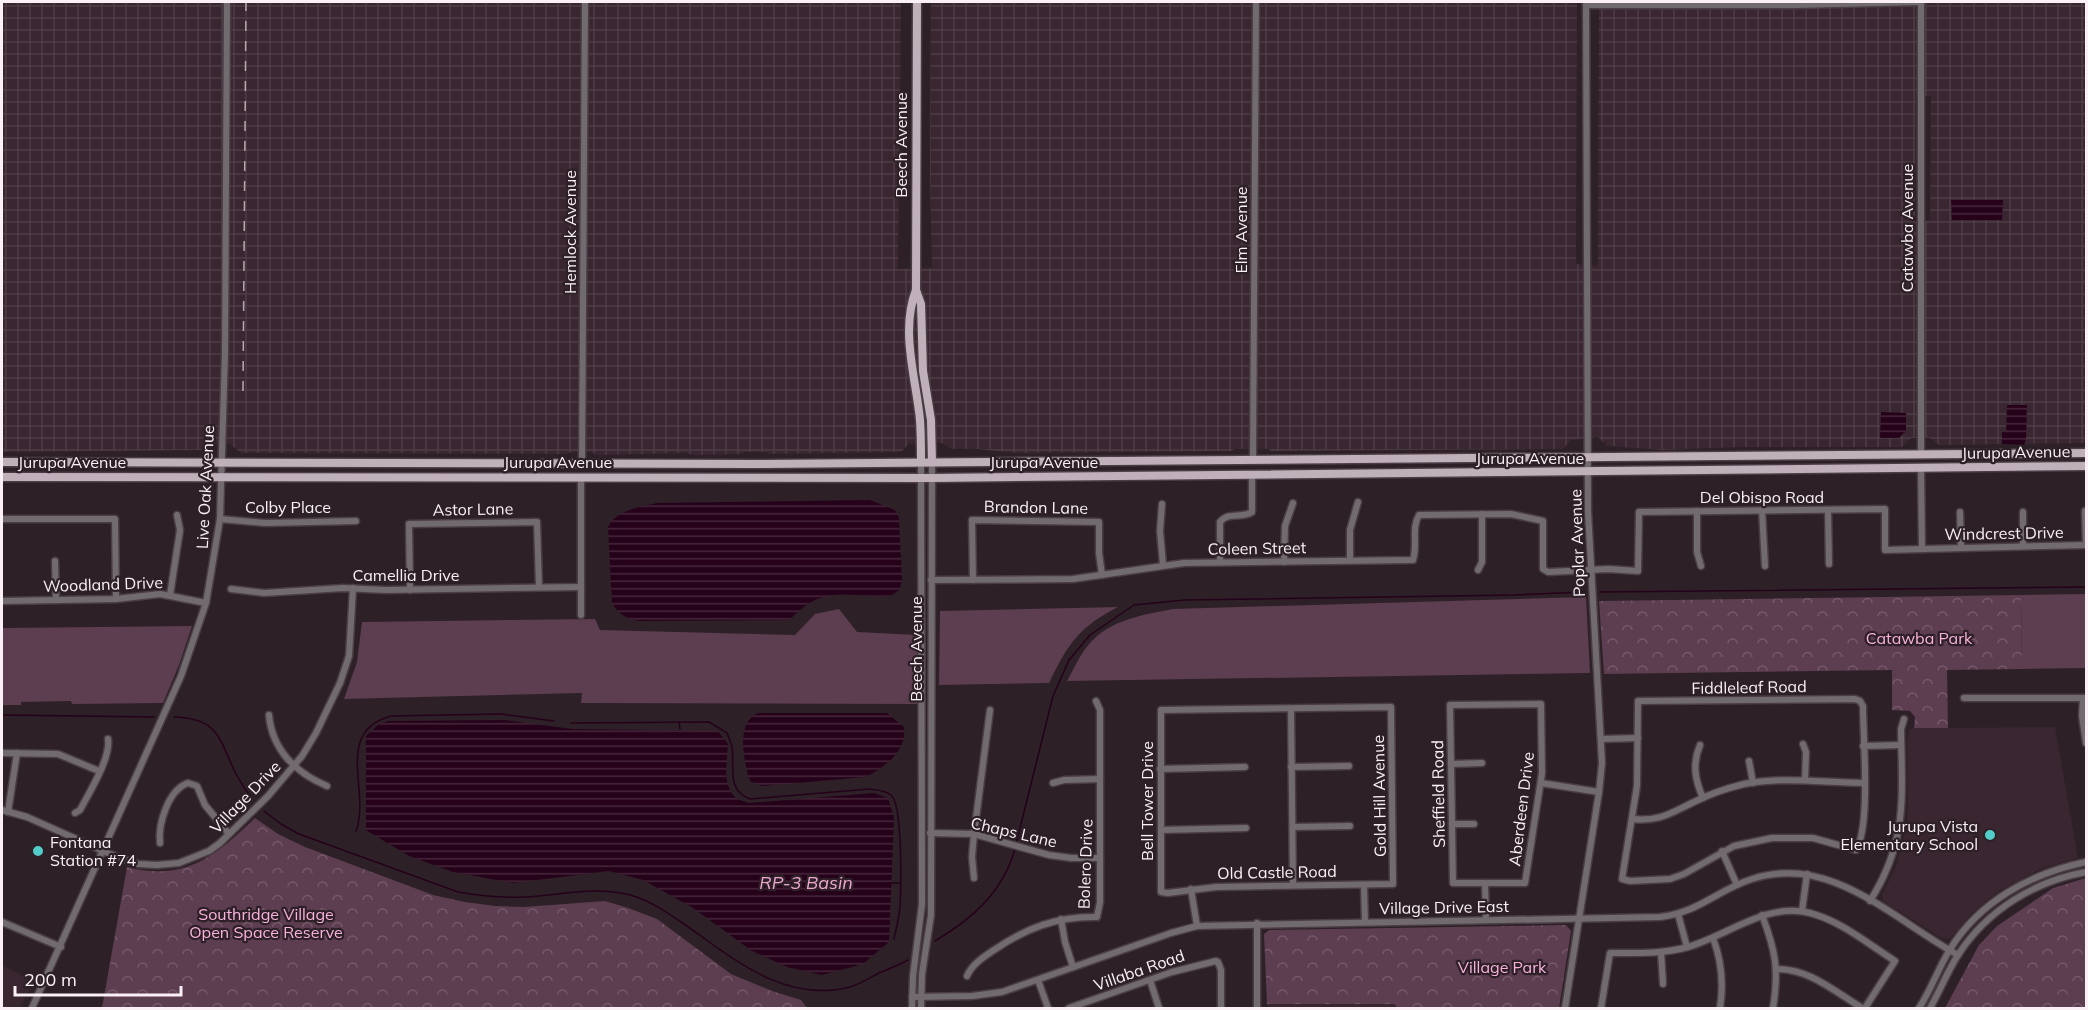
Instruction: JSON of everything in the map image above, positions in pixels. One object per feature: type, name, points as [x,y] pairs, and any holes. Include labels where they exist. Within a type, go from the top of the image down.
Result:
[{"type":"main road","name":"Beech Avenue","points":[[917,2],[915,290],[910,304],[911,359],[920,419],[921,462]]},
{"type":"main road","name":"Beech Avenue","points":[[915,290],[921,304],[923,371],[931,420],[932,462]]},
{"type":"main road","name":"Jurupa Avenue","points":[[2,462],[932,462],[2086,453]]},
{"type":"main road","name":"Jurupa Avenue","points":[[2,477],[931,478],[2086,466]]},
{"type":"street","name":"Live Oak Avenue","points":[[32,1008],[158,729],[190,651],[206,603],[220,519],[225,353],[227,2]]},
{"type":"street","name":"Hemlock Avenue","points":[[582,463],[585,2]]},
{"type":"street","name":"Elm Avenue","points":[[1253,459],[1256,2]]},
{"type":"street","points":[[1586,3],[1795,5],[1921,2]]},
{"type":"street","name":"Catawba Avenue","points":[[1921,2],[1921,454]]},
{"type":"street","name":"Poplar Avenue","points":[[1565,1008],[1602,763],[1592,595],[1588,472],[1586,3]]},
{"type":"street","name":"Beech Avenue","points":[[912,1008],[914,965],[922,913],[921,462]]},
{"type":"street","name":"Beech Avenue","points":[[921,1008],[922,974],[931,915],[932,462]]},
{"type":"street","points":[[1921,468],[1922,549]]},
{"type":"street","points":[[1220,562],[1220,522],[1228,516],[1248,515],[1252,512],[1252,475]]},
{"type":"street","points":[[581,477],[581,615]]},
{"type":"street","points":[[1350,560],[1350,530],[1358,502]]},
{"type":"street","points":[[1284,562],[1285,526],[1293,503]]},
{"type":"street","points":[[1162,504],[1160,531],[1163,565]]},
{"type":"street","name":"Del Obispo Road","points":[[1591,570],[1638,571],[1639,512],[1885,509],[1886,550]]},
{"type":"street","points":[[1762,510],[1765,566]]},
{"type":"street","points":[[1828,510],[1829,564]]},
{"type":"street","points":[[1696,511],[1697,552],[1701,566]]},
{"type":"street","points":[[2085,511],[2086,545]]},
{"type":"street","points":[[1960,512],[1961,547]]},
{"type":"street","points":[[2023,512],[2023,546]]},
{"type":"street","points":[[1478,570],[1482,562],[1482,514]]},
{"type":"street","name":"Coleen Street","points":[[931,580],[1066,579],[1163,565],[1220,562],[1413,560],[1416,521],[1419,515],[1482,514],[1517,515],[1543,521],[1543,569],[1548,572],[1591,570]]},
{"type":"street","points":[[170,595],[180,530],[177,515]]},
{"type":"street","points":[[2,519],[115,519],[116,599]]},
{"type":"street","name":"Colby Place","points":[[220,519],[261,523],[356,521]]},
{"type":"street","name":"Brandon Lane","points":[[973,580],[972,520],[1099,522],[1102,575]]},
{"type":"street","name":"Astor Lane","points":[[410,590],[409,524],[537,522],[539,587]]},
{"type":"street","name":"Windcrest Drive","points":[[1886,550],[2086,545]]},
{"type":"street","points":[[55,561],[56,600]]},
{"type":"street","name":"Camellia Drive","points":[[231,589],[264,593],[353,588],[410,590],[581,586]]},
{"type":"street","name":"Village Drive","points":[[5,811],[34,820],[138,864],[172,864],[209,851],[262,803],[294,765],[322,722],[347,665],[351,645],[353,588]]},
{"type":"street","name":"Woodland Drive","points":[[2,601],[116,599],[170,595],[206,603]]},
{"type":"street","points":[[1964,698],[2085,698],[2082,716],[2086,743]]},
{"type":"street","name":"Fiddleleaf Road","points":[[1638,738],[1638,702],[1855,699],[1863,706],[1863,746]]},
{"type":"street","name":"Bolero Drive","points":[[967,975],[972,967],[1008,940],[1036,926],[1061,919],[1097,917],[1100,902],[1100,710],[1096,701]]},
{"type":"street","name":"Sheffield Road","points":[[1485,883],[1453,883],[1450,705],[1541,704]]},
{"type":"street","name":"Aberdeen Drive","points":[[1485,883],[1525,883],[1541,783],[1543,755],[1541,704]]},
{"type":"street","name":"Gold Hill Avenue","points":[[1291,709],[1391,707],[1393,884]]},
{"type":"street","points":[[1291,709],[1293,885]]},
{"type":"street","name":"Bell Tower Drive","points":[[1161,892],[1161,710],[1291,709]]},
{"type":"street","points":[[974,878],[972,857],[974,834],[990,710]]},
{"type":"street","points":[[269,716],[276,745],[282,754],[294,765],[327,786]]},
{"type":"street","points":[[1870,902],[1888,868],[1899,834],[1901,729],[1904,719]]},
{"type":"street","points":[[1601,739],[1638,738],[1637,786],[1622,879],[1630,881],[1670,879],[1684,874],[1722,851],[1746,842],[1781,837],[1813,838],[1856,849],[1863,826],[1863,746],[1901,745]]},
{"type":"street","points":[[75,813],[80,810],[99,771],[109,745],[108,739]]},
{"type":"street","points":[[1803,744],[1806,752],[1805,780]]},
{"type":"street","points":[[1700,745],[1695,759],[1695,774],[1703,798]]},
{"type":"street","points":[[2,753],[58,754],[99,771]]},
{"type":"street","points":[[5,811],[17,753]]},
{"type":"street","points":[[1749,761],[1753,783]]},
{"type":"street","points":[[1451,764],[1482,763]]},
{"type":"street","points":[[1292,767],[1348,766]]},
{"type":"street","points":[[1161,769],[1245,767]]},
{"type":"street","points":[[1053,783],[1064,780],[1100,779]]},
{"type":"street","points":[[1632,819],[1645,821],[1664,818],[1703,798],[1732,787],[1753,783],[1805,780],[1864,783]]},
{"type":"street","points":[[160,843],[159,833],[166,810],[182,786],[188,783],[197,786],[205,805],[229,834]]},
{"type":"street","points":[[1541,783],[1599,792]]},
{"type":"street","points":[[1452,824],[1474,824]]},
{"type":"street","points":[[1293,827],[1350,826]]},
{"type":"street","points":[[1161,830],[1246,828]]},
{"type":"street","name":"Chaps Lane","points":[[923,833],[974,834],[1061,857],[1100,858]]},
{"type":"street","points":[[1722,851],[1737,885]]},
{"type":"street","points":[[1919,1008],[1930,992],[1950,950],[1976,919],[2008,892],[2035,877],[2086,862]]},
{"type":"street","points":[[1930,1008],[1958,955],[1984,922],[2025,892],[2048,882],[2086,872]]},
{"type":"street","name":"Village Drive East","points":[[912,997],[988,995],[1197,926],[1257,923],[1653,918],[1678,914],[1703,905],[1737,885],[1753,878],[1772,874],[1807,874],[1839,883],[1958,955]]},
{"type":"street","points":[[1802,911],[1807,874]]},
{"type":"street","points":[[1485,883],[1486,920]]},
{"type":"street","name":"Old Castle Road","points":[[1161,892],[1293,885],[1393,884]]},
{"type":"street","points":[[1364,885],[1365,922]]},
{"type":"street","points":[[1191,889],[1197,926]]},
{"type":"street","points":[[1601,1008],[1610,953],[1661,952],[1687,947],[1713,938],[1762,915],[1779,911],[1802,911],[1829,920],[1894,961],[1863,1008],[1800,971],[1777,969]]},
{"type":"street","points":[[1678,914],[1687,947]]},
{"type":"street","points":[[1762,915],[1775,952],[1777,969],[1773,1008]]},
{"type":"street","points":[[1061,919],[1073,967]]},
{"type":"street","points":[[2,922],[61,947]]},
{"type":"street","points":[[1257,923],[1257,1008]]},
{"type":"street","points":[[1713,938],[1722,966],[1723,988],[1720,1008]]},
{"type":"street","points":[[1661,952],[1663,984]]},
{"type":"street","name":"Villaba Road","points":[[1074,1008],[1193,966],[1218,962],[1221,970],[1221,1008]]},
{"type":"street","points":[[1038,980],[1048,1008]]},
{"type":"street","points":[[1150,980],[1159,1008]]},
{"type":"shaded area","points":[[2,2],[901,2],[898,269],[932,268],[931,2],[1577,2],[1576,264],[1598,266],[1599,2],[2086,2],[2086,443],[1939,445],[1930,438],[1911,438],[1902,447],[1741,447],[1663,450],[1607,446],[1598,437],[1571,440],[1563,449],[1271,451],[1268,449],[1235,449],[1231,451],[1017,453],[951,449],[942,443],[909,444],[901,452],[596,455],[592,452],[566,454],[241,453],[230,444],[209,445],[201,450],[2,452]],"holes":[[[1916,96],[1931,96],[1930,220],[1915,222]]]},
{"type":"shaded area","name":"Jurupa Vista Elementary School","points":[[2055,727],[2078,858],[2040,869],[1999,891],[1972,913],[1951,938],[1943,939],[1883,901],[1882,895],[1896,866],[1906,829],[1907,739],[1910,730],[1914,728]]},
{"type":"shaded area","points":[[2,965],[33,981],[20,1008],[2,1008]]},
{"type":"shaded area","points":[[1267,1004],[1394,1004],[1398,1008],[1267,1008]]},
{"type":"green space","points":[[2086,594],[2086,668],[2022,669],[2021,595]]},
{"type":"green space","name":"Catawba Park","points":[[2021,595],[2022,669],[1947,670],[1948,728],[1914,728],[1915,717],[1910,711],[1892,710],[1892,670],[1604,674],[1599,601]]},
{"type":"green space","points":[[1586,597],[1590,673],[1067,681],[1086,647],[1103,632],[1132,618],[1173,609]]},
{"type":"green space","points":[[1118,607],[1093,622],[1076,638],[1062,657],[1049,683],[939,685],[940,611]]},
{"type":"green space","points":[[839,609],[857,632],[917,635],[917,704],[581,703],[582,693],[344,699],[357,662],[362,622],[595,619],[600,630],[795,635],[815,614]]},
{"type":"green space","points":[[192,626],[163,703],[72,704],[71,701],[21,702],[21,705],[2,705],[2,628]]},
{"type":"green space","name":"Southridge Village Open Space Reserve","points":[[255,818],[278,834],[305,847],[433,895],[495,906],[524,907],[605,901],[628,908],[657,919],[731,974],[801,1000],[807,1008],[102,1008],[127,867],[148,871],[183,868],[212,854]]},
{"type":"green space","points":[[2086,878],[2086,1008],[1945,1008],[1979,945],[1997,926],[2053,888]]},
{"type":"green space","name":"Village Park","points":[[1566,925],[1571,931],[1559,1008],[1398,1008],[1394,1004],[1267,1004],[1264,934],[1269,930]]},
{"type":"water","points":[[1951,200],[2003,200],[2002,220],[1952,220]]},
{"type":"water","points":[[2007,405],[2027,405],[2024,445],[2002,444],[2002,432],[2006,432]]},
{"type":"water","points":[[1881,412],[1906,413],[1906,431],[1899,438],[1880,438]]},
{"type":"water","points":[[870,500],[895,510],[899,518],[902,581],[899,590],[892,595],[828,596],[811,602],[789,620],[639,621],[623,615],[612,603],[608,527],[612,521],[629,510],[657,503]]},
{"type":"water","points":[[758,713],[887,713],[904,727],[904,736],[902,744],[893,757],[866,777],[761,786],[750,781],[743,744],[746,725]]},
{"type":"water","name":"RP-3 Basin","points":[[505,720],[572,729],[718,731],[728,744],[726,772],[728,786],[735,797],[749,803],[874,793],[888,798],[894,817],[889,942],[863,964],[822,975],[787,967],[752,951],[693,908],[643,880],[609,871],[513,883],[453,872],[409,856],[366,830],[366,736],[379,724],[388,721]]},
{"type":"waterway","points":[[1600,592],[2086,587]]},
{"type":"waterway","points":[[1016,844],[1053,696],[1069,660],[1090,635],[1134,605],[1185,600],[1584,592]]},
{"type":"waterway","points":[[356,831],[360,798],[358,749],[363,735],[373,724],[391,716],[501,714],[554,721]]},
{"type":"waterway","points":[[2,715],[154,717]]},
{"type":"waterway","points":[[174,717],[199,721],[214,732],[252,799]]},
{"type":"waterway","points":[[679,722],[680,729]]},
{"type":"waterway","points":[[571,723],[709,722],[727,733],[732,747],[733,778],[737,790],[750,799],[869,789],[889,793],[895,802],[898,814],[900,848],[900,907],[894,939]]},
{"type":"waterway","points":[[264,811],[299,834],[458,892],[517,897],[604,891],[640,898],[667,912],[734,960],[789,986],[809,990],[850,987],[908,960]]},
{"type":"waterway","points":[[935,941],[973,914],[984,903],[1003,878],[1015,849]]},
{"type":"waterway","points":[[891,883],[900,883]]},
{"type":"railway","points":[[243,391],[246,2]]},
{"type":"place","name":"Jurupa Vista Elementary School","points":[[1990,835]]},
{"type":"place","name":"Fontana Station #74","points":[[38,851]]}]
